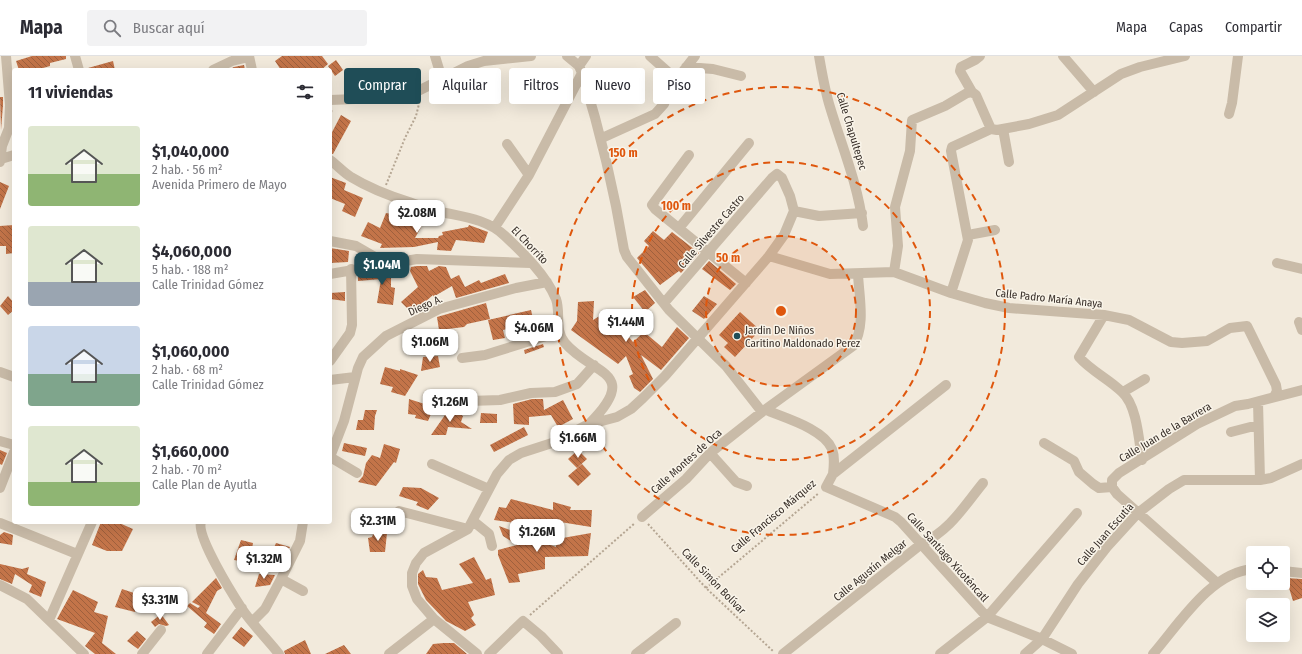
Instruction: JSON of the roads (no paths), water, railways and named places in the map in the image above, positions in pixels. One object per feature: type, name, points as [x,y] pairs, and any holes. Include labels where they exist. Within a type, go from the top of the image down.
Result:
[{"type":"street","points":[[6,56],[10,105],[9,128],[2,146],[1,161],[12,156]]},
{"type":"street","points":[[75,56],[78,68]]},
{"type":"street","points":[[435,56],[439,68]]},
{"type":"street","points":[[462,68],[479,59],[531,56]]},
{"type":"street","points":[[568,56],[580,69],[602,138],[624,250],[627,257],[664,303],[726,366],[764,411],[812,430],[825,439],[831,448],[834,458],[833,474]]},
{"type":"street","points":[[495,227],[529,175],[586,56]]},
{"type":"street","points":[[650,56],[664,68]]},
{"type":"street","points":[[686,67],[695,56]]},
{"type":"street","name":"Calle Chapultepec","points":[[819,56],[830,107],[850,164],[862,213],[863,226]]},
{"type":"street","points":[[980,56],[961,67],[960,71],[972,92],[976,95],[991,128]]},
{"type":"street","points":[[1063,56],[1094,92]]},
{"type":"street","points":[[951,293],[965,254],[968,235],[951,151],[952,147],[991,128],[996,130],[1029,124],[1058,115],[1121,74],[1140,67],[1181,56]]},
{"type":"street","points":[[1229,114],[1232,103],[1238,56]]},
{"type":"street","points":[[217,68],[232,61],[249,57],[252,68]]},
{"type":"street","points":[[686,67],[713,69],[741,76]]},
{"type":"street","points":[[332,100],[406,97],[429,85]]},
{"type":"street","points":[[894,272],[898,246],[895,207],[910,151],[912,120],[945,106],[967,93],[972,92]]},
{"type":"street","points":[[602,138],[655,114],[664,104]]},
{"type":"street","points":[[1003,129],[1009,162]]},
{"type":"street","points":[[679,228],[749,143]]},
{"type":"street","points":[[507,144],[529,175]]},
{"type":"street","points":[[689,155],[652,205],[746,283]]},
{"type":"street","name":"El Chorrito","points":[[332,162],[350,176],[408,202],[441,212],[462,215],[495,227],[530,262],[547,282],[556,300],[559,332],[571,349],[606,373],[611,380],[612,387],[609,398],[600,413],[587,426]]},
{"type":"street","name":"Calle Silvestre Castro","points":[[664,303],[777,174],[782,178],[790,196],[794,211]]},
{"type":"street","points":[[477,654],[434,619],[417,599],[412,586],[412,574],[416,563],[424,553],[470,525],[497,474],[509,460],[521,453],[552,443],[587,426],[617,417],[631,409],[665,376],[769,256],[784,235],[794,211],[819,216],[862,213]]},
{"type":"street","points":[[968,235],[995,230]]},
{"type":"street","points":[[332,241],[356,246],[387,264]]},
{"type":"street","name":"Calle Padro María Anaya","points":[[769,256],[830,274],[894,272],[951,293],[985,303],[1010,308],[1104,315],[1129,320],[1171,342],[1182,343],[1207,341],[1230,328],[1247,326],[1276,385],[1277,391],[1274,397]]},
{"type":"street","points":[[332,274],[351,269],[417,259],[530,262]]},
{"type":"street","points":[[1277,263],[1302,269]]},
{"type":"street","points":[[332,358],[350,333],[352,325],[351,269]]},
{"type":"street","name":"Calle Montes de Oca","points":[[642,517],[686,479],[710,453],[764,411],[853,346],[859,337],[860,327],[858,274]]},
{"type":"street","name":"Diego A.","points":[[332,447],[335,431],[344,421],[355,377],[363,357],[386,336],[397,329],[439,309],[516,288],[547,282]]},
{"type":"street","points":[[1104,315],[1079,357],[1123,392],[1133,411],[1142,460]]},
{"type":"street","points":[[462,358],[485,355],[559,332]]},
{"type":"street","points":[[469,401],[500,400],[531,393],[555,392],[576,384],[594,365]]},
{"type":"street","points":[[0,372],[12,376]]},
{"type":"street","points":[[332,380],[355,377]]},
{"type":"street","points":[[1123,392],[1145,379]]},
{"type":"street","name":"Calle Francisco Márquez","points":[[826,487],[833,474],[946,385]]},
{"type":"street","name":"Calle Juan de la Barrera","points":[[1112,483],[1119,473],[1219,413],[1235,406],[1258,402],[1302,390]]},
{"type":"street","points":[[1258,402],[1260,480]]},
{"type":"street","points":[[1231,432],[1258,425]]},
{"type":"street","points":[[0,441],[12,444]]},
{"type":"street","points":[[1044,443],[1074,461],[1079,472],[1099,488],[1112,483],[1117,494],[1216,582]]},
{"type":"street","points":[[710,453],[736,482],[747,486]]},
{"type":"street","points":[[0,488],[12,457]]},
{"type":"street","points":[[332,458],[357,473]]},
{"type":"street","points":[[432,464],[490,489]]},
{"type":"street","name":"Calle Juan Escutia","points":[[1025,654],[1042,639],[1078,584],[1106,547],[1138,513],[1184,480],[1260,480],[1271,478],[1302,464]]},
{"type":"street","name":"Calle Agustín Melgar","points":[[784,654],[920,545],[934,538],[961,513],[983,483]]},
{"type":"street","name":"Calle Santiago Xicoténcatl","points":[[826,487],[895,517],[987,617],[1042,639],[1072,654]]},
{"type":"street","points":[[400,511],[470,525],[489,534],[492,546]]},
{"type":"street","points":[[940,654],[987,617],[1070,523],[1077,513]]},
{"type":"street","points":[[0,523],[77,554]]},
{"type":"street","points":[[49,620],[91,524]]},
{"type":"street","points":[[200,524],[199,526],[207,547],[242,608],[279,654]]},
{"type":"street","points":[[252,622],[265,609],[281,579],[300,541],[303,524]]},
{"type":"street","points":[[1153,654],[1216,582],[1232,574],[1246,570]]},
{"type":"street","points":[[1290,572],[1302,573]]},
{"type":"street","points":[[281,579],[304,591]]},
{"type":"street","points":[[0,585],[27,598],[72,644],[84,654]]},
{"type":"street","points":[[207,654],[242,608]]},
{"type":"street","points":[[389,654],[434,619]]},
{"type":"street","points":[[489,654],[523,621],[541,636],[558,654]]},
{"type":"street","points":[[636,654],[676,623]]},
{"type":"street","points":[[142,654],[161,630]]},
{"type":"place","name":"Jardin De Niños Caritino Maldonado Perez","points":[[737,336]]}]
